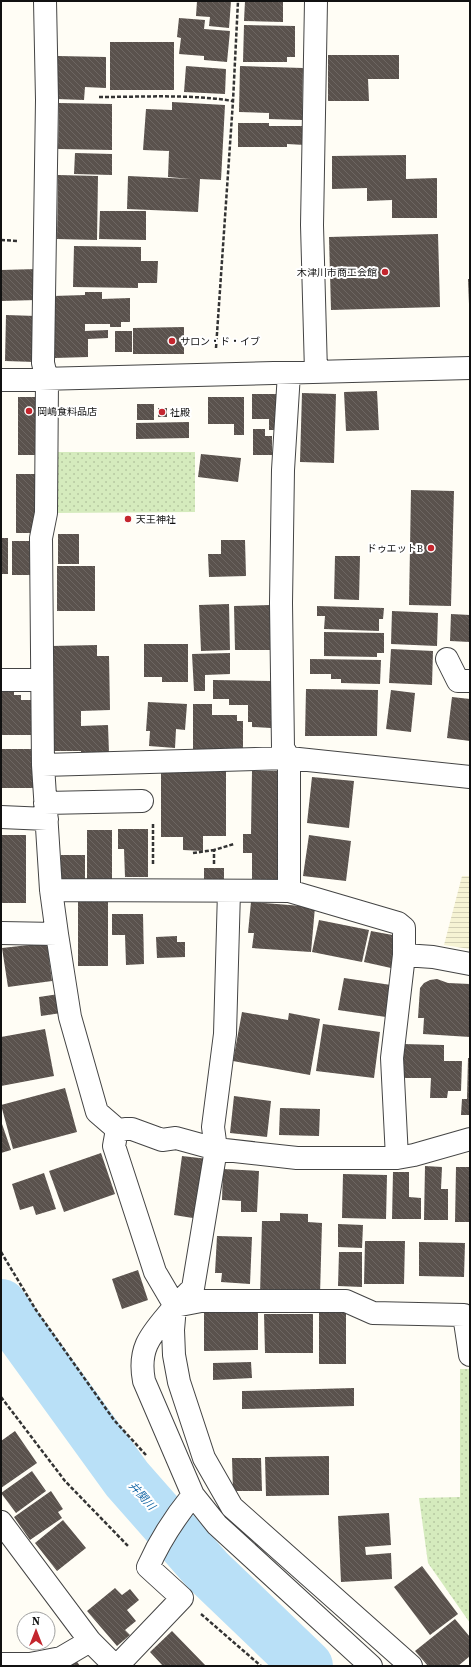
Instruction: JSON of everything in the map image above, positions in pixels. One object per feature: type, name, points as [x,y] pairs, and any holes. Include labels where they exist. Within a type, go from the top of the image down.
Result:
[{"type":"street","points":[[45,1],[47,100],[43,363],[47,380],[46,514],[41,538],[42,680],[46,811],[57,934],[70,1017],[97,1112],[119,1132]]},
{"type":"street","points":[[316,1],[312,225],[316,372]]},
{"type":"street","points":[[1,380],[289,374],[470,368]]},
{"type":"street","points":[[289,374],[283,470],[281,603],[283,748],[289,758],[289,891]]},
{"type":"street","points":[[447,659],[458,680],[470,681]]},
{"type":"street","points":[[1,680],[42,680]]},
{"type":"street","points":[[44,764],[289,758],[470,778]]},
{"type":"street","points":[[1,817],[142,801]]},
{"type":"street","points":[[52,890],[289,891],[398,923],[404,928],[404,955],[392,1058],[397,1158]]},
{"type":"street","points":[[229,890],[225,1034],[213,1127],[216,1149],[193,1288],[175,1306],[146,1343],[142,1355],[141,1368],[144,1381],[187,1502],[217,1525],[371,1666]]},
{"type":"street","points":[[1,933],[57,934]]},
{"type":"street","points":[[404,955],[433,957],[470,964]]},
{"type":"street","points":[[411,1666],[232,1507],[204,1458],[179,1382],[174,1355],[173,1330],[175,1306],[155,1272],[116,1153],[114,1140],[119,1132],[125,1129],[132,1129],[162,1140],[176,1138],[216,1149],[297,1158],[397,1158],[414,1155],[470,1139]]},
{"type":"street","points":[[175,1306],[201,1301],[346,1301],[373,1313],[464,1315],[470,1355]]},
{"type":"street","points":[[1,1522],[9,1535],[90,1641],[116,1666],[182,1598],[151,1561],[187,1502]]},
{"type":"street","points":[[1,1664],[30,1664],[61,1658],[90,1641]]},
{"type":"path","points":[[214,375],[233,101],[238,1]]},
{"type":"path","points":[[99,97],[169,96],[217,98],[233,101]]},
{"type":"path","points":[[193,853],[214,850]]},
{"type":"path","points":[[1,1252],[36,1310],[114,1420],[150,1459]]},
{"type":"path","points":[[1,1397],[65,1481],[151,1561]]},
{"type":"path","points":[[182,1598],[261,1666]]},
{"type":"shaded area","points":[[462,876],[470,876],[470,949],[444,945]]},
{"type":"green space","points":[[57,452],[195,452],[195,512],[55,513]]},
{"type":"green space","points":[[460,1369],[470,1369],[470,1623],[428,1563],[419,1498],[460,1497]]},
{"type":"building","points":[[197,1],[231,1],[229,28],[209,26],[210,17],[196,16]]},
{"type":"building","points":[[245,1],[283,1],[283,22],[244,21]]},
{"type":"building","points":[[179,18],[205,20],[204,29],[230,31],[227,62],[204,60],[204,56],[179,54],[181,38],[177,37]]},
{"type":"building","points":[[244,25],[295,26],[295,57],[287,57],[287,62],[243,62]]},
{"type":"building","points":[[110,42],[174,42],[174,90],[110,90]]},
{"type":"building","points":[[328,55],[399,55],[399,79],[368,79],[369,101],[328,101]]},
{"type":"building","points":[[58,56],[106,57],[106,88],[85,87],[84,100],[57,99]]},
{"type":"building","points":[[186,66],[226,69],[225,94],[184,92]]},
{"type":"building","points":[[240,66],[303,68],[302,120],[269,119],[269,113],[239,112]]},
{"type":"building","points":[[172,102],[225,105],[221,180],[200,179],[198,212],[127,209],[128,176],[191,179],[168,177],[169,151],[143,150],[146,109],[172,110]]},
{"type":"building","points":[[59,103],[112,104],[112,150],[58,149]]},
{"type":"building","points":[[238,123],[269,123],[269,126],[305,126],[305,145],[287,144],[287,147],[238,147]]},
{"type":"building","points":[[75,153],[112,154],[112,175],[74,174]]},
{"type":"building","points":[[406,155],[406,179],[437,178],[437,218],[392,218],[392,200],[367,201],[367,188],[332,189],[332,156]]},
{"type":"building","points":[[58,175],[98,176],[97,240],[57,239]]},
{"type":"building","points":[[100,211],[146,211],[146,240],[99,239]]},
{"type":"building","name":"木津川市商工会館","points":[[438,234],[440,307],[331,310],[329,237]]},
{"type":"building","points":[[74,246],[141,247],[141,261],[158,261],[157,283],[138,283],[138,288],[73,287]]},
{"type":"building","points":[[37,269],[37,300],[1,301],[1,270]]},
{"type":"building","points":[[468,279],[470,279],[470,304],[469,304]]},
{"type":"building","points":[[85,292],[102,292],[102,299],[130,298],[130,322],[121,322],[121,327],[110,327],[110,324],[85,324],[85,331],[108,330],[108,338],[88,339],[88,357],[55,358],[53,296],[85,295]]},
{"type":"building","points":[[6,315],[36,316],[35,362],[5,361]]},
{"type":"building","points":[[184,327],[184,354],[133,354],[133,328]]},
{"type":"building","points":[[115,331],[132,331],[132,352],[115,352]]},
{"type":"building","points":[[377,391],[379,430],[346,431],[344,392]]},
{"type":"building","points":[[302,393],[336,394],[334,463],[300,462]]},
{"type":"building","points":[[252,394],[277,394],[277,430],[269,430],[269,419],[252,419]]},
{"type":"building","points":[[18,397],[39,397],[39,455],[18,455]]},
{"type":"building","points":[[208,397],[244,397],[244,435],[234,435],[234,424],[208,424]]},
{"type":"building","points":[[137,404],[154,404],[154,420],[137,420]]},
{"type":"building","name":"社殿","points":[[158,408],[167,408],[167,417],[158,417]]},
{"type":"building","points":[[189,422],[189,438],[136,439],[136,423]]},
{"type":"building","points":[[253,429],[265,429],[265,436],[272,436],[272,455],[253,455]]},
{"type":"building","points":[[201,454],[241,458],[238,482],[198,477]]},
{"type":"building","points":[[16,474],[36,474],[36,533],[16,533]]},
{"type":"building","name":"ドゥエットB","points":[[411,490],[454,491],[451,606],[409,605]]},
{"type":"building","points":[[58,534],[79,534],[79,564],[58,564]]},
{"type":"building","points":[[1,538],[8,538],[8,574],[1,574]]},
{"type":"building","points":[[221,540],[245,540],[246,576],[209,577],[208,554],[221,554]]},
{"type":"building","points":[[12,541],[32,541],[32,575],[12,575]]},
{"type":"building","points":[[335,556],[360,556],[359,600],[334,599]]},
{"type":"building","points":[[57,566],[95,566],[95,611],[57,611]]},
{"type":"building","points":[[229,604],[230,650],[201,651],[199,605]]},
{"type":"building","points":[[270,605],[271,650],[235,650],[234,606]]},
{"type":"building","points":[[317,606],[384,608],[383,619],[379,619],[379,631],[324,629],[325,616],[317,616]]},
{"type":"building","points":[[392,611],[438,613],[437,646],[391,644]]},
{"type":"building","points":[[451,614],[470,615],[470,642],[450,641]]},
{"type":"building","points":[[324,632],[384,633],[384,653],[377,653],[377,657],[324,656]]},
{"type":"building","points":[[144,644],[188,644],[188,682],[162,682],[162,677],[144,677]]},
{"type":"building","points":[[97,645],[97,656],[109,656],[110,710],[81,711],[81,726],[108,725],[109,753],[53,751],[51,646]]},
{"type":"building","points":[[391,649],[433,651],[432,685],[389,683]]},
{"type":"building","points":[[230,653],[230,674],[205,675],[205,691],[194,691],[192,654]]},
{"type":"building","points":[[310,659],[381,660],[380,684],[341,683],[341,679],[331,679],[331,674],[310,674]]},
{"type":"building","points":[[213,680],[272,681],[271,728],[252,727],[252,722],[248,722],[248,705],[229,705],[229,699],[213,699]]},
{"type":"building","points":[[306,689],[378,690],[377,736],[305,736]]},
{"type":"building","points":[[391,690],[415,693],[411,732],[386,729]]},
{"type":"building","points":[[1,691],[14,691],[14,695],[21,695],[21,700],[34,700],[35,735],[1,735]]},
{"type":"building","points":[[452,697],[470,699],[470,741],[447,738]]},
{"type":"building","points":[[148,702],[187,704],[185,730],[176,729],[175,748],[149,746],[150,731],[146,731]]},
{"type":"building","points":[[193,704],[212,704],[212,715],[237,715],[237,721],[243,721],[243,751],[193,751]]},
{"type":"building","points":[[1,749],[36,749],[36,788],[1,788]]},
{"type":"building","points":[[161,770],[226,771],[226,836],[203,836],[203,851],[183,850],[183,837],[161,837]]},
{"type":"building","points":[[252,771],[279,771],[278,879],[252,879],[252,853],[243,853],[243,834],[251,834]]},
{"type":"building","points":[[312,777],[354,781],[349,828],[307,823]]},
{"type":"building","points":[[118,829],[148,829],[148,877],[125,877],[124,849],[118,849]]},
{"type":"building","points":[[87,830],[112,830],[112,879],[87,879]]},
{"type":"building","points":[[1,835],[26,835],[26,903],[1,903]]},
{"type":"building","points":[[309,835],[351,841],[346,881],[303,876]]},
{"type":"building","points":[[61,855],[85,855],[85,879],[61,879]]},
{"type":"building","points":[[204,868],[224,868],[224,881],[204,881]]},
{"type":"building","points":[[78,899],[108,899],[108,966],[78,966]]},
{"type":"building","points":[[251,902],[315,907],[311,952],[252,948],[254,933],[248,933]]},
{"type":"building","points":[[112,914],[143,914],[144,964],[126,965],[125,935],[112,935]]},
{"type":"building","points":[[319,920],[369,930],[362,962],[312,952]]},
{"type":"building","points":[[371,931],[398,936],[391,968],[364,962]]},
{"type":"building","points":[[177,936],[177,942],[185,942],[185,957],[157,958],[156,937]]},
{"type":"building","points":[[47,943],[52,981],[8,987],[2,948]]},
{"type":"building","points":[[344,978],[391,985],[386,1017],[338,1010]]},
{"type":"building","points":[[437,979],[448,983],[470,984],[470,1037],[423,1034],[424,1018],[418,1018],[420,988],[424,983]]},
{"type":"building","points":[[59,994],[61,1013],[41,1016],[39,997]]},
{"type":"building","points":[[242,1012],[288,1020],[289,1013],[320,1019],[310,1075],[233,1061]]},
{"type":"building","points":[[323,1024],[380,1032],[374,1078],[316,1071]]},
{"type":"building","points":[[45,1029],[54,1076],[1,1086],[1,1037]]},
{"type":"building","points":[[403,1044],[444,1045],[444,1061],[462,1061],[461,1091],[448,1091],[447,1098],[430,1098],[431,1078],[402,1078]]},
{"type":"building","points":[[468,1058],[470,1058],[470,1115],[461,1115],[462,1099],[467,1099]]},
{"type":"building","points":[[65,1088],[77,1132],[13,1149],[1,1105]]},
{"type":"building","points":[[234,1096],[271,1101],[267,1137],[230,1133]]},
{"type":"building","points":[[280,1108],[320,1109],[319,1136],[279,1135]]},
{"type":"building","points":[[1,1121],[11,1150],[1,1153]]},
{"type":"building","points":[[101,1153],[115,1194],[64,1212],[49,1171]]},
{"type":"building","points":[[182,1156],[208,1159],[199,1219],[174,1215]]},
{"type":"building","points":[[425,1166],[442,1167],[441,1189],[448,1189],[448,1220],[424,1220]]},
{"type":"building","points":[[456,1167],[470,1167],[470,1222],[455,1222]]},
{"type":"building","points":[[223,1169],[259,1171],[257,1212],[241,1212],[241,1201],[222,1200]]},
{"type":"building","points":[[393,1172],[409,1172],[409,1197],[421,1198],[421,1219],[392,1219]]},
{"type":"building","points":[[44,1173],[56,1209],[36,1215],[33,1206],[20,1210],[12,1184]]},
{"type":"building","points":[[343,1174],[387,1175],[386,1219],[342,1218]]},
{"type":"building","points":[[280,1213],[308,1214],[308,1222],[322,1223],[320,1295],[260,1294],[262,1221],[280,1221]]},
{"type":"building","points":[[338,1224],[363,1225],[362,1248],[338,1247]]},
{"type":"building","points":[[217,1236],[252,1237],[250,1284],[221,1282],[222,1273],[215,1273]]},
{"type":"building","points":[[365,1241],[405,1241],[404,1284],[364,1284]]},
{"type":"building","points":[[419,1242],[465,1243],[464,1277],[419,1276]]},
{"type":"building","points":[[339,1252],[362,1252],[362,1287],[338,1286]]},
{"type":"building","points":[[138,1270],[148,1300],[122,1309],[112,1279]]},
{"type":"building","points":[[204,1311],[258,1311],[258,1350],[204,1351]]},
{"type":"building","points":[[319,1311],[346,1311],[346,1364],[319,1364]]},
{"type":"building","points":[[264,1314],[313,1314],[313,1353],[265,1353]]},
{"type":"building","points":[[251,1362],[252,1378],[213,1380],[213,1363]]},
{"type":"building","points":[[354,1388],[354,1406],[242,1409],[242,1391]]},
{"type":"building","points":[[15,1431],[37,1463],[1,1488],[1,1441]]},
{"type":"building","points":[[329,1456],[329,1495],[266,1496],[265,1457]]},
{"type":"building","points":[[232,1458],[261,1458],[262,1491],[233,1491]]},
{"type":"building","points":[[32,1471],[46,1491],[16,1513],[1,1493]]},
{"type":"building","points":[[51,1491],[63,1509],[58,1512],[62,1518],[30,1540],[14,1517]]},
{"type":"building","points":[[389,1513],[391,1545],[365,1547],[366,1555],[391,1553],[392,1579],[341,1582],[338,1516]]},
{"type":"building","points":[[63,1520],[86,1548],[57,1571],[35,1543]]},
{"type":"building","points":[[422,1566],[458,1614],[430,1635],[394,1587]]},
{"type":"building","points":[[115,1588],[122,1595],[130,1589],[139,1600],[127,1610],[136,1621],[125,1630],[130,1635],[117,1646],[87,1611]]},
{"type":"building","points":[[455,1619],[470,1637],[470,1656],[458,1666],[428,1666],[415,1651]]},
{"type":"building","points":[[172,1631],[206,1666],[163,1666],[150,1652]]},
{"type":"building","points":[[75,1659],[80,1666],[65,1666]]},
{"type":"waterway","name":"井関川","points":[[1,1305],[127,1479],[208,1571],[307,1666]]},
{"type":"place","name":"木津川市商工会館","points":[[385,272]]},
{"type":"place","name":"サロン・ド・イブ","points":[[172,341]]},
{"type":"place","name":"岡嶋食料品店","points":[[29,411]]},
{"type":"place","name":"社殿","points":[[162,412]]},
{"type":"place","name":"天王神社","points":[[128,519]]},
{"type":"place","name":"ドゥエットB","points":[[431,548]]}]
